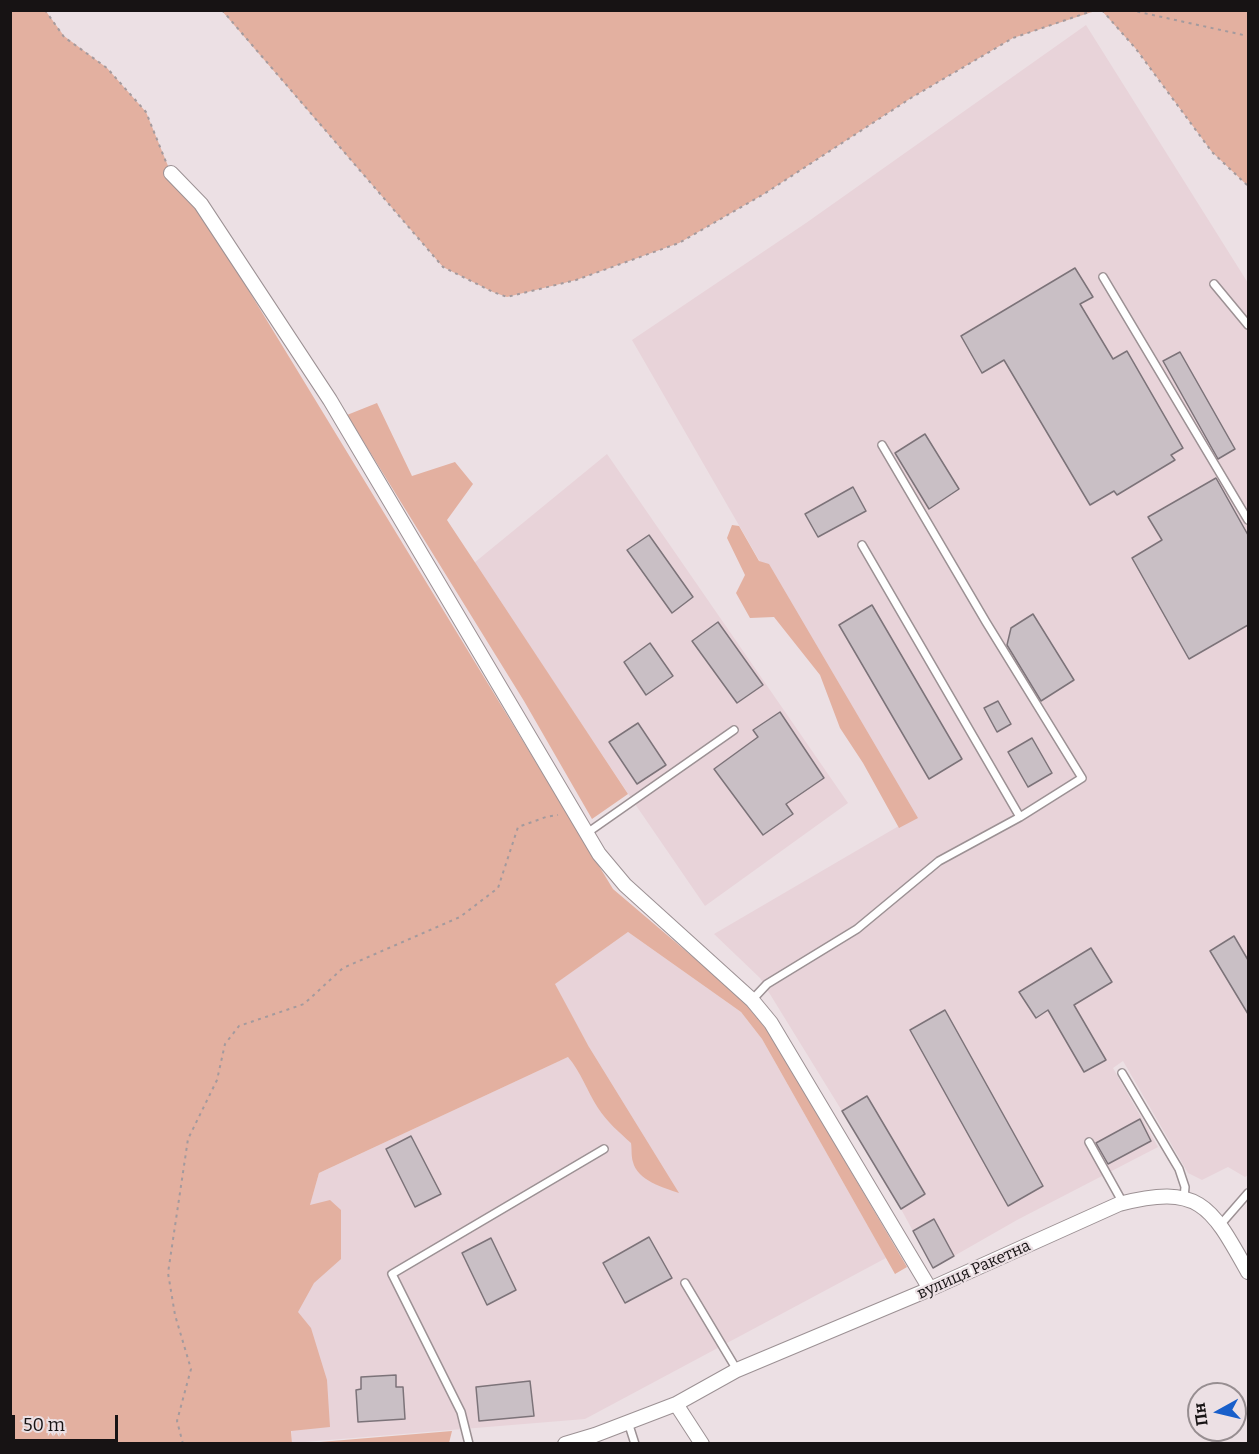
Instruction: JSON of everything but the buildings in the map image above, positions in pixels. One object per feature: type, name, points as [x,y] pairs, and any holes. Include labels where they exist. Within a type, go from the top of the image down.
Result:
[{"type":"street","points":[[171,173],[201,204],[330,400],[599,854],[625,885],[752,1000],[771,1023],[930,1289]]},
{"type":"street","name":"вулиця Ракетна","points":[[565,1443],[676,1404],[737,1371],[1124,1203],[1162,1195],[1184,1198],[1205,1209],[1221,1224],[1248,1271]]},
{"type":"street","points":[[676,1404],[702,1443]]},
{"type":"lane","points":[[1103,277],[1248,520]]},
{"type":"lane","points":[[1214,284],[1248,325]]},
{"type":"lane","points":[[752,1000],[767,984],[857,930],[939,861],[1020,817],[1082,778],[986,622],[882,445]]},
{"type":"lane","points":[[862,546],[1020,817]]},
{"type":"lane","points":[[587,833],[734,730]]},
{"type":"lane","points":[[1122,1073],[1179,1169],[1185,1187],[1184,1198]]},
{"type":"lane","points":[[1089,1142],[1124,1203]]},
{"type":"lane","points":[[469,1443],[461,1412],[392,1274],[604,1149]]},
{"type":"lane","points":[[1221,1224],[1248,1193]]},
{"type":"lane","points":[[686,1283],[737,1371]]},
{"type":"lane","points":[[628,1422],[635,1443]]},
{"type":"path","points":[[45,10],[64,36],[107,68],[146,112],[171,173]]},
{"type":"path","points":[[222,10],[443,267],[507,297],[576,280],[679,243],[764,194],[911,98],[1013,38],[1095,10]]},
{"type":"path","points":[[1102,10],[1136,49],[1212,152],[1248,186]]},
{"type":"path","points":[[1130,10],[1248,36]]},
{"type":"path","points":[[183,1443],[177,1421],[191,1369],[175,1315],[168,1274],[188,1139],[217,1080],[225,1044],[238,1026],[304,1004],[343,968],[460,917],[498,888],[518,827],[546,817],[574,812]]},
{"type":"shaded area","points":[[45,10],[64,36],[107,68],[146,112],[175,183],[210,227],[613,889],[740,997],[771,1035],[907,1267],[895,1274],[762,1039],[741,1012],[628,932],[555,984],[589,1047],[679,1193],[666,1189],[640,1174],[633,1162],[631,1143],[613,1127],[602,1113],[568,1057],[319,1173],[310,1205],[330,1200],[341,1210],[341,1259],[314,1283],[298,1312],[311,1328],[327,1380],[330,1427],[291,1431],[292,1443],[11,1443],[10,11]]},
{"type":"shaded area","points":[[222,11],[1095,11],[1013,38],[911,98],[764,194],[679,243],[576,280],[507,297],[443,267]]},
{"type":"shaded area","points":[[1102,11],[1248,11],[1248,186],[1212,152],[1136,49]]},
{"type":"shaded area","points":[[1086,25],[1248,283],[1248,1175],[1245,1177],[1228,1167],[1202,1180],[1188,1173],[1123,1061],[1113,1068],[1158,1147],[1017,1220],[933,1268],[901,1209],[760,978],[714,934],[909,820],[632,340],[806,223]]},
{"type":"shaded area","points":[[377,403],[412,476],[455,462],[473,484],[447,520],[628,794],[592,819],[524,701],[347,415]]},
{"type":"shaded area","points":[[607,454],[848,803],[705,906],[474,563]]},
{"type":"shaded area","points":[[732,525],[739,526],[759,561],[769,564],[918,818],[899,828],[863,763],[840,728],[820,675],[774,617],[750,618],[736,593],[745,575],[727,538]]},
{"type":"shaded area","points":[[628,932],[741,1012],[762,1039],[886,1258],[585,1419],[292,1443],[285,1292],[319,1173],[589,1047],[554,984]]},
{"type":"shaded area","points":[[452,1431],[449,1443],[308,1443]]}]
